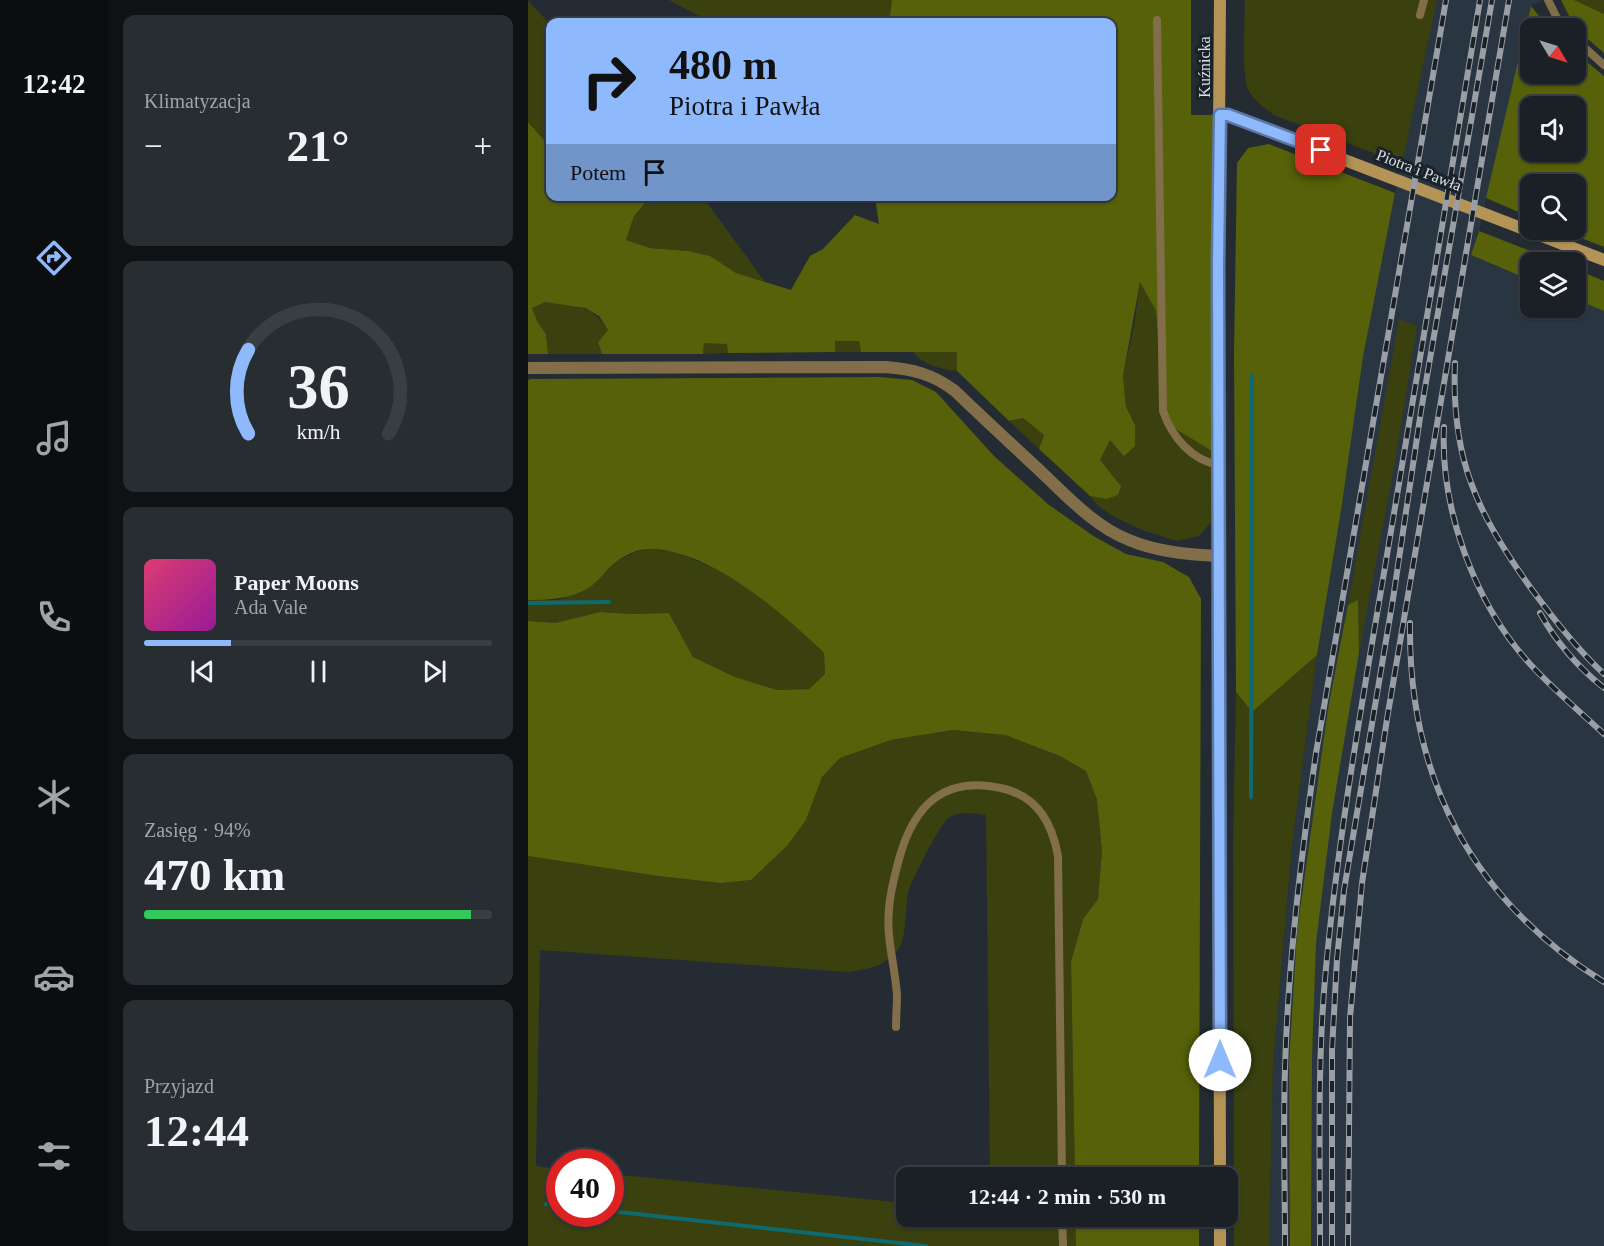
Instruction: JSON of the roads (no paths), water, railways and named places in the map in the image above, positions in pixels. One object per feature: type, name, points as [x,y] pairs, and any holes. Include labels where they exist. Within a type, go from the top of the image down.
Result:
[{"type":"street","name":"Kuźnicka","points":[[1220,0],[1218,265],[1220,1167]]},
{"type":"street","name":"Piotra i Pawła","points":[[1220,115],[1228,115],[1368,167],[1604,260]]},
{"type":"street","points":[[528,368],[885,367],[923,372],[944,382],[956,391],[1049,480],[1109,530],[1130,541],[1175,553],[1219,556]]},
{"type":"street","points":[[1220,1227],[1220,1246]]},
{"type":"lane","points":[[1420,15],[1424,0]]},
{"type":"lane","points":[[1548,0],[1557,18]]},
{"type":"lane","points":[[1157,20],[1163,411],[1168,427],[1183,445],[1207,463],[1220,465]]},
{"type":"lane","points":[[1586,49],[1604,65]]},
{"type":"lane","points":[[896,1027],[897,995],[889,938],[889,909],[902,848],[914,819],[936,795],[959,787],[980,786],[1005,789],[1023,796],[1039,807],[1048,821],[1055,838],[1058,856],[1062,1167]]},
{"type":"lane","points":[[1062,1227],[1063,1246]]},
{"type":"waterway","points":[[1251,797],[1252,376]]},
{"type":"waterway","points":[[528,603],[609,602]]},
{"type":"waterway","points":[[624,1213],[926,1246]]},
{"type":"railway","points":[[1285,1246],[1284,1113],[1287,1029],[1292,950],[1305,832],[1316,753],[1446,0]]},
{"type":"railway","points":[[1320,1246],[1321,1037],[1331,916],[1361,709],[1480,0]]},
{"type":"railway","points":[[1332,1246],[1332,1050],[1337,959],[1344,890],[1393,599],[1421,411],[1492,0]]},
{"type":"railway","points":[[1348,1246],[1350,1018],[1362,883],[1387,719],[1509,0]]},
{"type":"railway","points":[[1455,363],[1457,427],[1463,456],[1481,508],[1530,587],[1574,643],[1604,674]]},
{"type":"railway","points":[[1444,427],[1444,458],[1455,522],[1465,554],[1493,613],[1510,640],[1530,664],[1604,734]]},
{"type":"railway","points":[[1540,613],[1569,654],[1604,688]]},
{"type":"railway","points":[[1410,623],[1412,680],[1421,733],[1436,783],[1457,830],[1484,873],[1518,913],[1558,949],[1604,982]]}]
